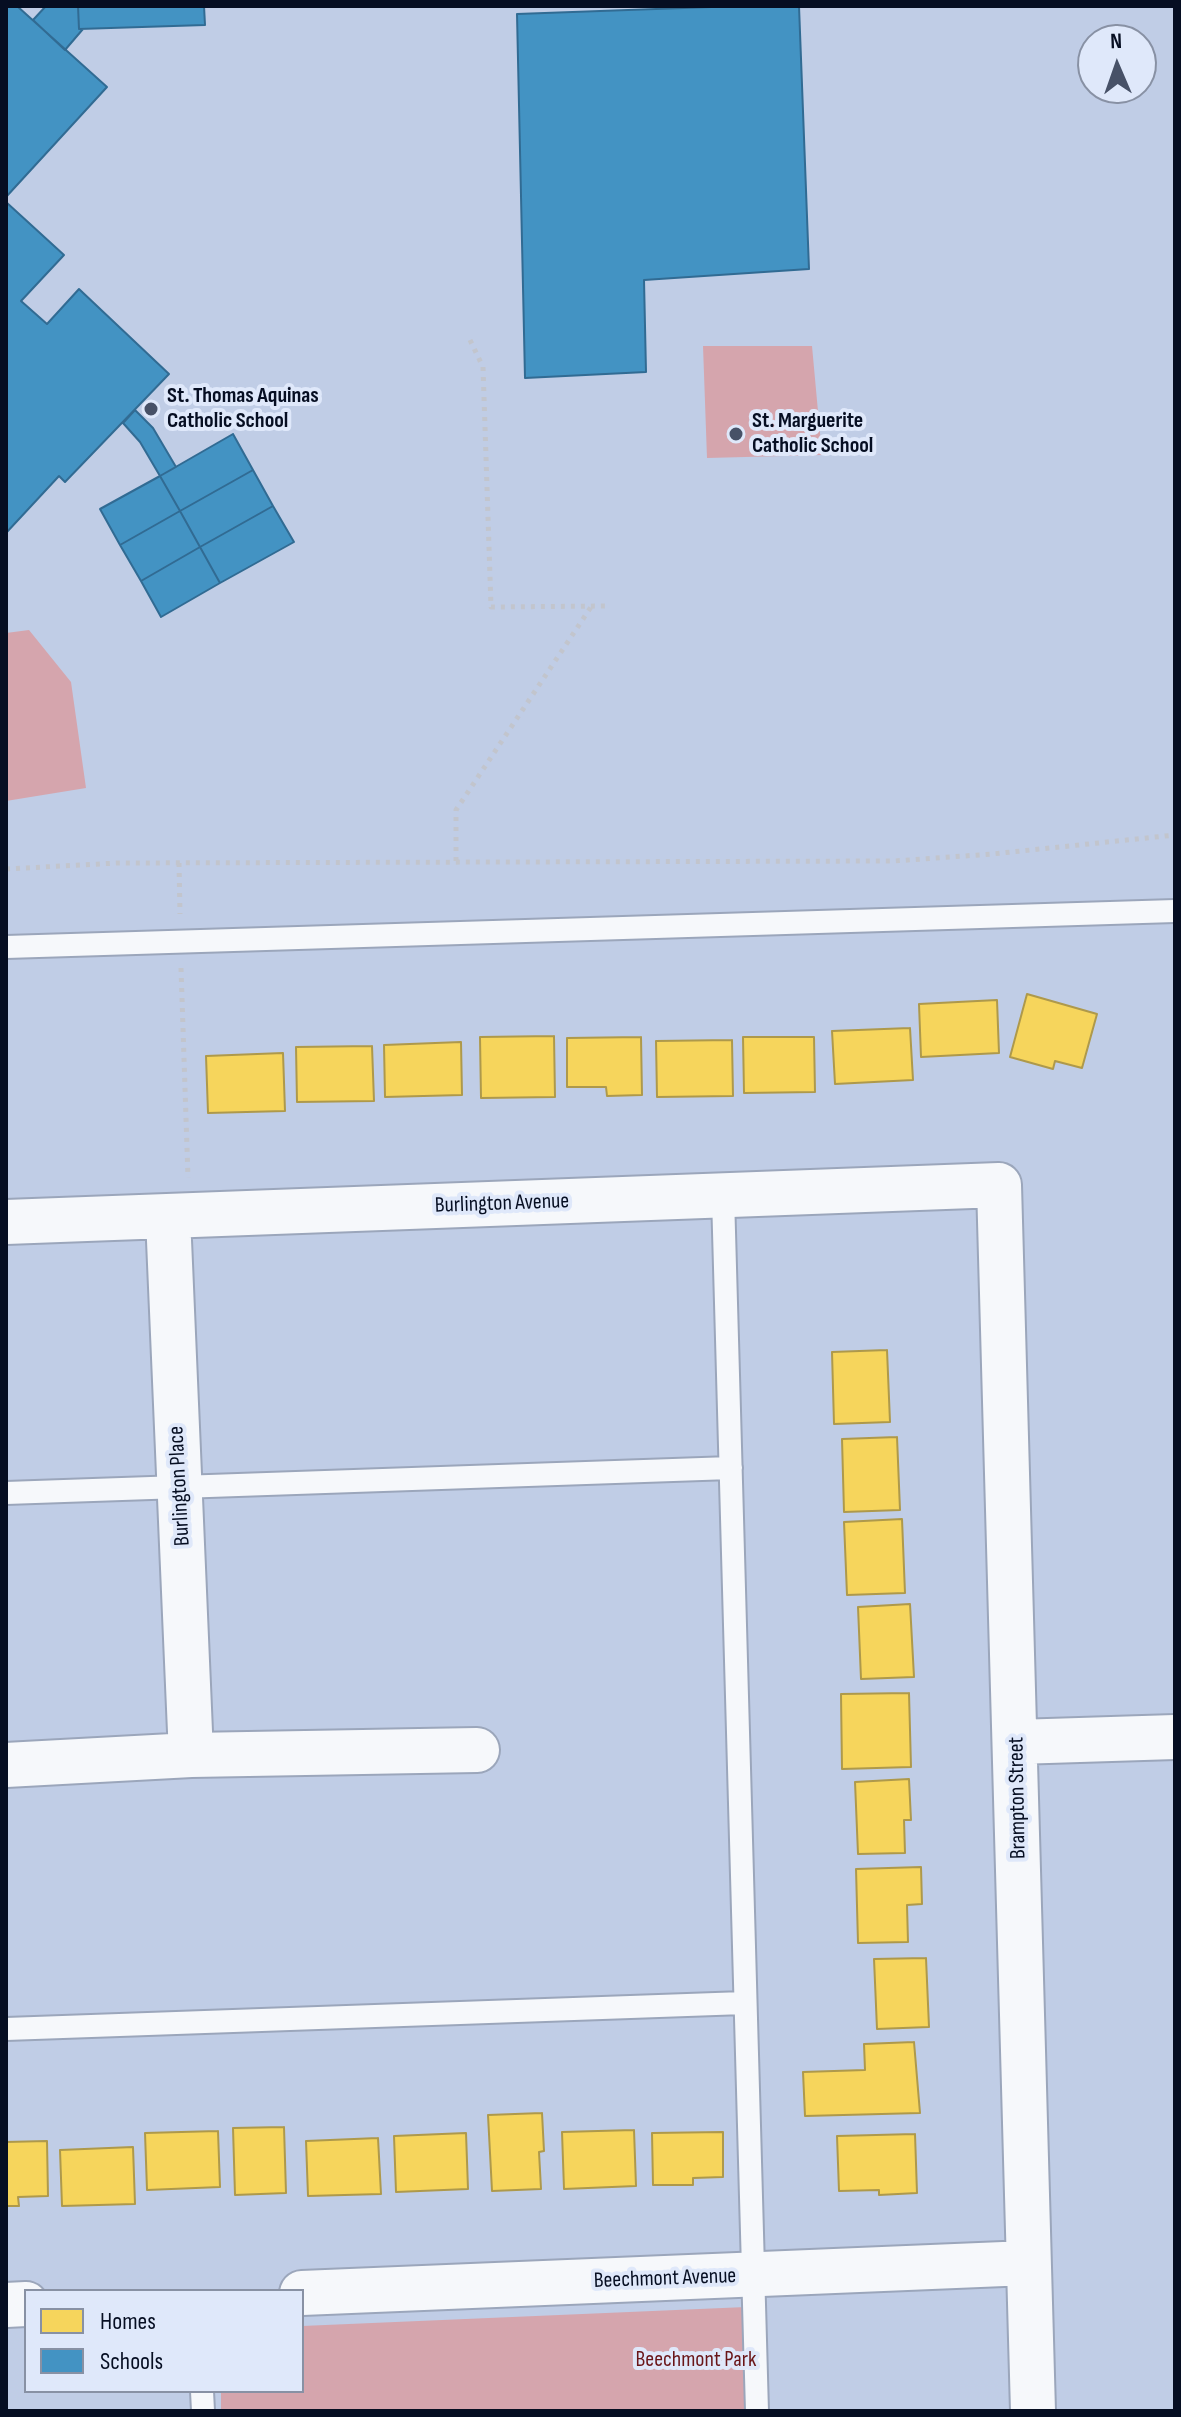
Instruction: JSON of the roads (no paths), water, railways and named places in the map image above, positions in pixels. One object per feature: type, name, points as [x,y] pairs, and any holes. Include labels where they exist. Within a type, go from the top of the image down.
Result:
[{"type":"street","name":"Burlington Avenue","points":[[6,1222],[999,1185]]},
{"type":"street","name":"Brampton Street","points":[[999,1185],[1033,2411]]},
{"type":"street","name":"Burlington Place","points":[[179,1216],[180,1487],[191,1755]]},
{"type":"street","points":[[1016,1742],[1175,1737]]},
{"type":"street","points":[[6,1765],[191,1755],[477,1750]]},
{"type":"street","name":"Beechmont Avenue","points":[[304,2293],[1028,2263]]},
{"type":"lane","points":[[6,947],[1175,911]]},
{"type":"lane","points":[[723,1196],[757,2411]]},
{"type":"lane","points":[[6,1493],[731,1468]]},
{"type":"lane","points":[[6,2029],[744,2003]]},
{"type":"place","name":"St. Thomas Aquinas Catholic School","points":[[151,409]]},
{"type":"place","name":"St. Marguerite Catholic School","points":[[736,434]]},
{"type":"park label","name":"Beechmont Park","points":[[696,2360]]}]
